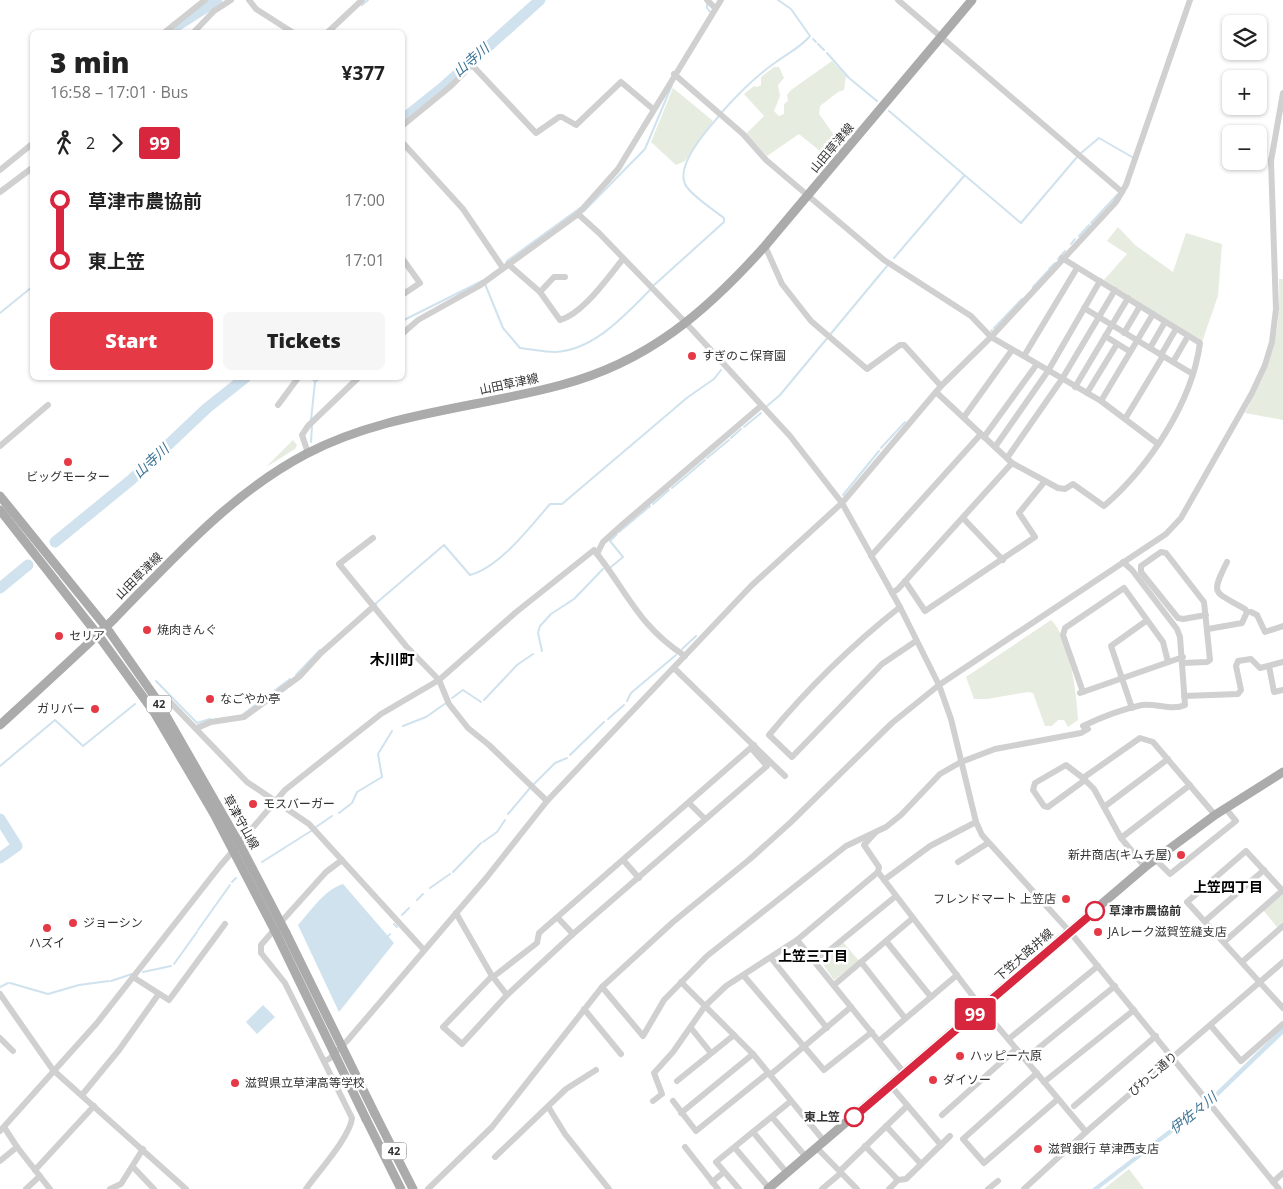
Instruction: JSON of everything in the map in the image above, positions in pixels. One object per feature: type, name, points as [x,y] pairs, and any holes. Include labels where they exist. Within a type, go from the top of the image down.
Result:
[{"type":"main road","name":"山田草津線","points":[[0,724],[98,635],[225,510],[276,471],[308,453],[345,437],[388,423],[563,385],[621,363],[686,323],[731,283],[765,246],[972,0]]},
{"type":"main road","name":"草津守山線","points":[[0,496],[106,627],[157,700],[236,847],[274,931],[401,1189]]},
{"type":"main road","name":"草津守山線","points":[[0,510],[98,635],[154,712],[281,922],[413,1189]]},
{"type":"main road","name":"下笠大路井線","points":[[768,1189],[891,1086],[1145,867],[1215,815],[1281,776]]},
{"type":"street","points":[[168,30],[205,0]]},
{"type":"street","points":[[196,30],[214,11],[231,0]]},
{"type":"street","points":[[249,0],[256,9],[289,30]]},
{"type":"street","points":[[330,30],[362,0]]},
{"type":"street","points":[[708,0],[715,8]]},
{"type":"street","points":[[405,331],[418,320],[479,286],[578,214],[618,169],[674,74],[721,0]]},
{"type":"street","points":[[898,0],[1122,192]]},
{"type":"street","points":[[324,1061],[329,1059],[347,1041],[456,913],[547,801],[770,567],[842,503],[940,386],[991,337],[1122,192],[1190,0]]},
{"type":"street","points":[[405,124],[451,86],[472,65],[536,132],[559,117],[576,125],[621,82],[653,109]]},
{"type":"street","points":[[674,74],[808,195],[884,260],[971,316],[991,337],[1101,401],[1158,444]]},
{"type":"street","points":[[428,1189],[492,1127],[602,987],[674,922],[784,828],[892,722],[938,683],[1166,534],[1181,518],[1252,393],[1269,354],[1275,327],[1276,309],[1271,161],[1283,95]]},
{"type":"street","points":[[405,145],[463,209],[506,266],[540,292],[560,320],[599,288],[623,259]]},
{"type":"street","points":[[0,170],[30,146]]},
{"type":"street","points":[[0,192],[30,170]]},
{"type":"street","points":[[578,214],[599,233],[686,323],[790,436],[842,503],[900,607],[938,683],[951,719],[976,822],[982,836],[1070,932],[1279,1189]]},
{"type":"street","points":[[765,246],[782,284],[811,321],[867,369],[900,345],[904,346],[940,386]]},
{"type":"street","points":[[936,392],[1012,464],[1058,488],[1065,490],[1073,484],[1104,506],[1124,488],[1158,444],[1188,386],[1200,343],[1062,258]]},
{"type":"street","points":[[405,262],[420,283],[405,293]]},
{"type":"street","points":[[1024,356],[1077,268]]},
{"type":"street","points":[[540,292],[554,277],[565,276]]},
{"type":"street","points":[[994,447],[1048,371],[1100,282]]},
{"type":"street","points":[[1007,458],[1062,379],[1115,290]]},
{"type":"street","points":[[1075,386],[1128,298]]},
{"type":"street","points":[[1124,333],[1140,306]]},
{"type":"street","points":[[1084,308],[1192,373]]},
{"type":"street","points":[[1101,401],[1129,351],[1153,314]]},
{"type":"street","points":[[1150,348],[1165,322]]},
{"type":"street","points":[[1125,419],[1176,329]]},
{"type":"street","points":[[1105,336],[1129,351]]},
{"type":"street","points":[[1173,362],[1188,336]]},
{"type":"street","points":[[1087,393],[1117,344]]},
{"type":"street","points":[[964,417],[1012,350]]},
{"type":"street","points":[[871,556],[982,435],[1036,364]]},
{"type":"street","points":[[278,406],[297,380]]},
{"type":"street","points":[[308,453],[302,435],[308,426],[356,380]]},
{"type":"street","points":[[0,446],[48,405]]},
{"type":"street","points":[[597,554],[603,542],[761,406]]},
{"type":"street","points":[[892,593],[1012,464]]},
{"type":"street","points":[[905,581],[926,612],[1035,537],[1019,513],[1045,481]]},
{"type":"street","points":[[962,518],[1002,560]]},
{"type":"street","points":[[373,538],[339,564],[406,646],[439,680],[449,704],[468,728],[490,745],[547,801]]},
{"type":"street","points":[[50,1189],[2,1129],[97,1023],[236,847],[285,790],[381,714],[439,680],[529,602],[594,550],[622,592],[656,636],[685,656]]},
{"type":"street","points":[[1168,662],[1163,642],[1124,588],[1067,625],[1064,634],[1081,692],[1168,662],[1183,660],[1207,662],[1210,660],[1208,629],[1206,615],[1204,602],[1166,553],[1161,552],[1141,566],[1141,572],[1178,618],[1184,619],[1206,615]]},
{"type":"street","points":[[602,987],[643,1036],[664,1000],[707,956],[846,846],[886,827],[915,803],[940,774],[961,762],[995,749],[1081,733],[1086,728],[1132,708],[1144,705],[1183,706],[1183,660],[1177,629],[1132,570],[1123,562]]},
{"type":"street","points":[[1208,629],[1242,623],[1247,612],[1219,594],[1216,589],[1216,584],[1227,562]]},
{"type":"street","points":[[197,728],[211,722],[244,717],[300,676],[321,653],[374,606]]},
{"type":"street","points":[[900,607],[868,632],[790,710],[769,735],[792,757],[882,664],[916,641]]},
{"type":"street","points":[[1251,612],[1257,615],[1265,632],[1283,626]]},
{"type":"street","points":[[1132,708],[1111,644],[1146,621]]},
{"type":"street","points":[[1184,696],[1238,694],[1241,690],[1236,666],[1238,661],[1251,659],[1260,668],[1283,662]]},
{"type":"street","points":[[1269,666],[1274,692],[1283,690]]},
{"type":"street","points":[[674,668],[753,747],[785,776]]},
{"type":"street","points":[[157,700],[171,703],[197,728],[246,782],[309,824],[424,950]]},
{"type":"street","points":[[1145,867],[1122,838],[1094,789],[1084,779],[1066,765],[1035,782],[1033,790],[1044,806],[1048,807],[1084,779],[1140,738],[1153,742],[1215,815]]},
{"type":"street","points":[[753,747],[767,766],[640,878],[573,934],[507,995],[462,1044],[443,1027],[492,976],[537,943],[539,933],[690,804],[709,784],[753,747]]},
{"type":"street","points":[[1104,807],[1168,759]]},
{"type":"street","points":[[1122,838],[1190,785]]},
{"type":"street","points":[[690,804],[705,820]]},
{"type":"street","points":[[1155,860],[1170,874],[1236,821],[1226,808]]},
{"type":"street","points":[[884,880],[930,846],[976,822]]},
{"type":"street","points":[[653,1101],[662,1094],[654,1074],[691,1028],[705,1006],[726,986],[797,940],[878,872],[880,868],[864,845],[880,829]]},
{"type":"street","points":[[958,862],[988,843]]},
{"type":"street","points":[[1224,942],[1283,890],[1246,851],[1187,902],[1283,1008]]},
{"type":"street","points":[[281,922],[326,872],[342,860]]},
{"type":"street","points":[[624,861],[640,878]]},
{"type":"street","points":[[1205,921],[1264,870]]},
{"type":"street","points":[[878,872],[982,1008],[1010,1038],[1016,1048],[1086,1132]]},
{"type":"street","points":[[815,962],[896,896]]},
{"type":"street","points":[[456,913],[492,976],[507,995]]},
{"type":"street","points":[[558,918],[573,934]]},
{"type":"street","points":[[834,985],[913,918]]},
{"type":"street","points":[[133,977],[158,995],[169,1000],[225,924]]},
{"type":"street","points":[[1242,962],[1283,926]]},
{"type":"street","points":[[274,931],[261,945],[261,953],[285,983],[352,1118],[351,1124],[306,1189]]},
{"type":"street","points":[[797,940],[905,1074]]},
{"type":"street","points":[[886,941],[931,997]]},
{"type":"street","points":[[771,958],[827,1028]]},
{"type":"street","points":[[861,962],[905,1018]]},
{"type":"street","name":"びわこ通り","points":[[1024,1189],[1172,1056],[1211,1026],[1283,962]]},
{"type":"street","points":[[1010,1038],[1098,966]]},
{"type":"street","points":[[879,1041],[957,975]]},
{"type":"street","points":[[744,976],[824,1070],[872,1032]]},
{"type":"street","points":[[681,982],[753,1054],[791,1101],[840,1172],[857,1189]]},
{"type":"street","points":[[1025,1059],[1115,986]]},
{"type":"street","points":[[0,994],[54,1070],[186,1189]]},
{"type":"street","points":[[82,1094],[119,1050],[158,995]]},
{"type":"street","points":[[673,1101],[696,1131],[804,1047],[851,1007]]},
{"type":"street","points":[[584,1009],[621,1054]]},
{"type":"street","points":[[1044,1082],[1134,1010]]},
{"type":"street","points":[[1211,1026],[1241,1061],[1282,1027]]},
{"type":"street","points":[[691,1028],[711,1053]]},
{"type":"street","points":[[677,1081],[734,1034]]},
{"type":"street","points":[[1074,1106],[1156,1036]]},
{"type":"street","points":[[0,1038],[13,1051]]},
{"type":"street","points":[[942,1115],[1016,1048]]},
{"type":"street","points":[[681,1113],[753,1054]]},
{"type":"street","points":[[494,1157],[520,1131],[549,1108],[566,1090],[596,1070]]},
{"type":"street","points":[[1037,1073],[964,1139],[984,1163],[1058,1099]]},
{"type":"street","points":[[891,1086],[942,1145]]},
{"type":"street","points":[[739,1189],[716,1162],[791,1101]]},
{"type":"street","points":[[35,1170],[94,1106]]},
{"type":"street","points":[[822,1189],[907,1106]]},
{"type":"street","points":[[549,1108],[565,1134],[609,1189]]},
{"type":"street","points":[[772,1117],[806,1157]]},
{"type":"street","points":[[886,1126],[921,1164]]},
{"type":"street","points":[[754,1132],[787,1173]]},
{"type":"street","points":[[889,1189],[898,1180],[906,1179],[950,1136]]},
{"type":"street","points":[[865,1146],[898,1180]]},
{"type":"street","points":[[0,1161],[17,1147]]},
{"type":"street","points":[[685,1148],[718,1189]]},
{"type":"street","points":[[734,1148],[768,1189]]},
{"type":"street","points":[[110,1189],[124,1186],[143,1149]]},
{"type":"street","points":[[133,1167],[154,1189]]},
{"type":"street","points":[[712,1182],[724,1172]]},
{"type":"street","points":[[1273,1182],[1283,1173]]},
{"type":"street","points":[[26,1189],[40,1176]]},
{"type":"street","points":[[988,1189],[998,1181]]},
{"type":"shaded area","points":[[832,61],[846,76],[844,90],[838,92],[820,106],[819,114],[837,139],[836,144],[826,152],[820,151],[799,134],[767,156],[746,134],[764,116],[744,94],[754,86],[761,85],[761,77],[774,67],[779,67],[784,78],[778,85],[780,96],[774,111],[779,116],[784,114],[784,104],[788,101],[787,95],[791,90]]},
{"type":"shaded area","points":[[673,88],[713,121],[685,161],[676,165],[651,142]]},
{"type":"shaded area","points":[[1118,227],[1135,245],[1173,272],[1186,233],[1222,244],[1218,296],[1202,342],[1103,281],[1127,254],[1107,241]]},
{"type":"shaded area","points":[[1279,279],[1283,279],[1283,420],[1245,413],[1262,379],[1273,349],[1278,318]]},
{"type":"shaded area","points":[[293,440],[297,445],[295,449],[266,467]]},
{"type":"shaded area","points":[[1051,620],[1058,628],[1068,653],[1074,682],[1078,720],[1068,727],[1064,720],[1058,720],[1052,726],[1045,726],[1033,693],[1028,692],[987,699],[974,699],[966,677]]},
{"type":"shaded area","points":[[1283,893],[1283,922],[1277,927],[1263,910]]},
{"type":"shaded area","points":[[843,942],[859,961],[834,980],[820,960]]},
{"type":"shaded area","points":[[1129,1169],[1144,1189],[1104,1189]]},
{"type":"water","points":[[343,884],[394,943],[339,1012],[298,925],[324,896]]},
{"type":"water","points":[[263,1005],[275,1017],[257,1034],[246,1022]]},
{"type":"water","name":"伊佐々川","points":[[1283,1027],[1283,1034],[1211,1103],[1099,1189],[1092,1189],[1209,1099]]},
{"type":"waterway","points":[[175,27],[217,0]]},
{"type":"waterway","points":[[362,5],[368,0]]},
{"type":"waterway","name":"山寺川","points":[[405,118],[442,88],[540,0]]},
{"type":"waterway","points":[[722,112],[754,79],[810,36],[791,9],[778,0]]},
{"type":"waterway","points":[[707,3],[707,8],[711,13]]},
{"type":"waterway","points":[[813,39],[816,42]]},
{"type":"waterway","points":[[818,44],[824,50]]},
{"type":"waterway","points":[[827,53],[849,78],[877,101]]},
{"type":"waterway","points":[[584,211],[645,149],[672,85]]},
{"type":"waterway","points":[[889,111],[1021,223],[1077,157]]},
{"type":"waterway","points":[[653,286],[724,222],[724,218],[688,188],[683,176],[694,148],[719,116]]},
{"type":"waterway","points":[[1081,153],[1099,138],[1132,157]]},
{"type":"waterway","points":[[894,258],[964,176]]},
{"type":"waterway","points":[[1091,223],[1117,195]]},
{"type":"waterway","points":[[509,263],[507,261],[580,208]]},
{"type":"waterway","points":[[1079,236],[1089,225]]},
{"type":"waterway","points":[[1071,244],[1075,239]]},
{"type":"waterway","points":[[1058,259],[1065,251]]},
{"type":"waterway","points":[[1049,269],[1055,263]]},
{"type":"waterway","points":[[767,406],[780,395],[887,266]]},
{"type":"waterway","points":[[1033,287],[1048,271]]},
{"type":"waterway","points":[[405,320],[482,281]]},
{"type":"waterway","points":[[485,284],[503,328],[520,348],[551,352],[569,350],[595,338],[619,321],[650,290]]},
{"type":"waterway","points":[[0,313],[30,289]]},
{"type":"waterway","points":[[994,328],[1022,299]]},
{"type":"waterway","points":[[374,605],[444,545],[470,575],[492,564],[514,545],[550,504],[562,504],[688,397],[714,379],[721,370]]},
{"type":"waterway","name":"山寺川","points":[[55,542],[131,480],[207,408],[242,380]]},
{"type":"waterway","points":[[314,380],[315,382],[318,380]]},
{"type":"waterway","points":[[311,420],[315,382]]},
{"type":"waterway","points":[[744,427],[761,413]]},
{"type":"waterway","points":[[881,448],[905,422]]},
{"type":"waterway","points":[[311,442],[312,425]]},
{"type":"waterway","points":[[731,438],[741,429]]},
{"type":"waterway","points":[[707,458],[729,440]]},
{"type":"waterway","points":[[843,495],[879,451]]},
{"type":"waterway","points":[[672,488],[705,460]]},
{"type":"waterway","points":[[653,504],[669,490]]},
{"type":"waterway","points":[[619,532],[650,506]]},
{"type":"waterway","points":[[611,567],[623,557],[610,541],[617,534]]},
{"type":"waterway","name":"山寺川","points":[[0,588],[28,565]]},
{"type":"waterway","points":[[542,651],[538,633],[540,626],[551,614],[574,599],[603,569]]},
{"type":"waterway","points":[[682,649],[696,636]]},
{"type":"waterway","points":[[296,675],[320,650]]},
{"type":"waterway","points":[[484,700],[517,665],[533,654]]},
{"type":"waterway","points":[[627,701],[631,693],[676,655]]},
{"type":"waterway","points":[[242,715],[290,679]]},
{"type":"waterway","points":[[156,681],[197,723],[210,719]]},
{"type":"waterway","points":[[452,698],[463,690],[481,702]]},
{"type":"waterway","points":[[403,726],[426,717],[446,703]]},
{"type":"waterway","points":[[0,766],[55,720],[83,746],[135,704]]},
{"type":"waterway","points":[[608,719],[624,705]]},
{"type":"waterway","points":[[570,755],[604,722]]},
{"type":"waterway","points":[[339,813],[352,803],[357,792],[382,777],[378,754],[392,731]]},
{"type":"waterway","points":[[534,784],[555,763],[567,758]]},
{"type":"waterway","points":[[508,814],[530,788]]},
{"type":"waterway","points":[[316,827],[332,816]]},
{"type":"waterway","name":"山寺川","points":[[0,819],[17,846],[0,858]]},
{"type":"waterway","points":[[483,842],[497,832],[505,820]]},
{"type":"waterway","points":[[262,862],[311,831]]},
{"type":"waterway","points":[[453,872],[481,843]]},
{"type":"waterway","points":[[430,888],[450,874]]},
{"type":"waterway","points":[[232,882],[236,878]]},
{"type":"waterway","points":[[198,930],[230,885]]},
{"type":"waterway","points":[[417,900],[423,894]]},
{"type":"waterway","points":[[402,915],[409,908]]},
{"type":"waterway","points":[[394,924],[397,927]]},
{"type":"waterway","points":[[174,964],[197,932]]},
{"type":"waterway","points":[[143,972],[171,966]]},
{"type":"waterway","points":[[111,981],[132,974]]},
{"type":"waterway","points":[[10,983],[48,994],[79,985],[109,981]]},
{"type":"waterway","points":[[0,987],[8,983]]},
{"type":"bus line","name":"99","points":[[854,1117],[1095,911]]},
{"type":"place","name":"すぎのこ保育園","points":[[692,356]]},
{"type":"place","name":"ビッグモーター","points":[[68,462]]},
{"type":"place","name":"焼肉きんぐ","points":[[147,630]]},
{"type":"place","name":"セリア","points":[[59,636]]},
{"type":"place","name":"なごやか亭","points":[[210,699]]},
{"type":"place","name":"ガリバー","points":[[95,709]]},
{"type":"place","name":"モスバーガー","points":[[253,804]]},
{"type":"place","name":"新井商店(キムチ屋)","points":[[1181,855]]},
{"type":"place","name":"フレンドマート 上笠店","points":[[1066,899]]},
{"type":"place","name":"草津市農協前","points":[[1095,911]]},
{"type":"place","name":"ジョーシン","points":[[73,923]]},
{"type":"place","name":"ハズイ","points":[[47,928]]},
{"type":"place","name":"JAレーク滋賀笠縫支店","points":[[1098,932]]},
{"type":"place","name":"ハッピー六原","points":[[960,1056]]},
{"type":"place","name":"ダイソー","points":[[933,1080]]},
{"type":"place","name":"滋賀県立草津高等学校","points":[[235,1083]]},
{"type":"place","name":"東上笠","points":[[854,1117]]},
{"type":"place","name":"滋賀銀行 草津西支店","points":[[1038,1149]]},
{"type":"district","name":"木川町","points":[[392,660]]},
{"type":"district","name":"上笠四丁目","points":[[1228,887]]},
{"type":"district","name":"上笠三丁目","points":[[813,956]]}]
